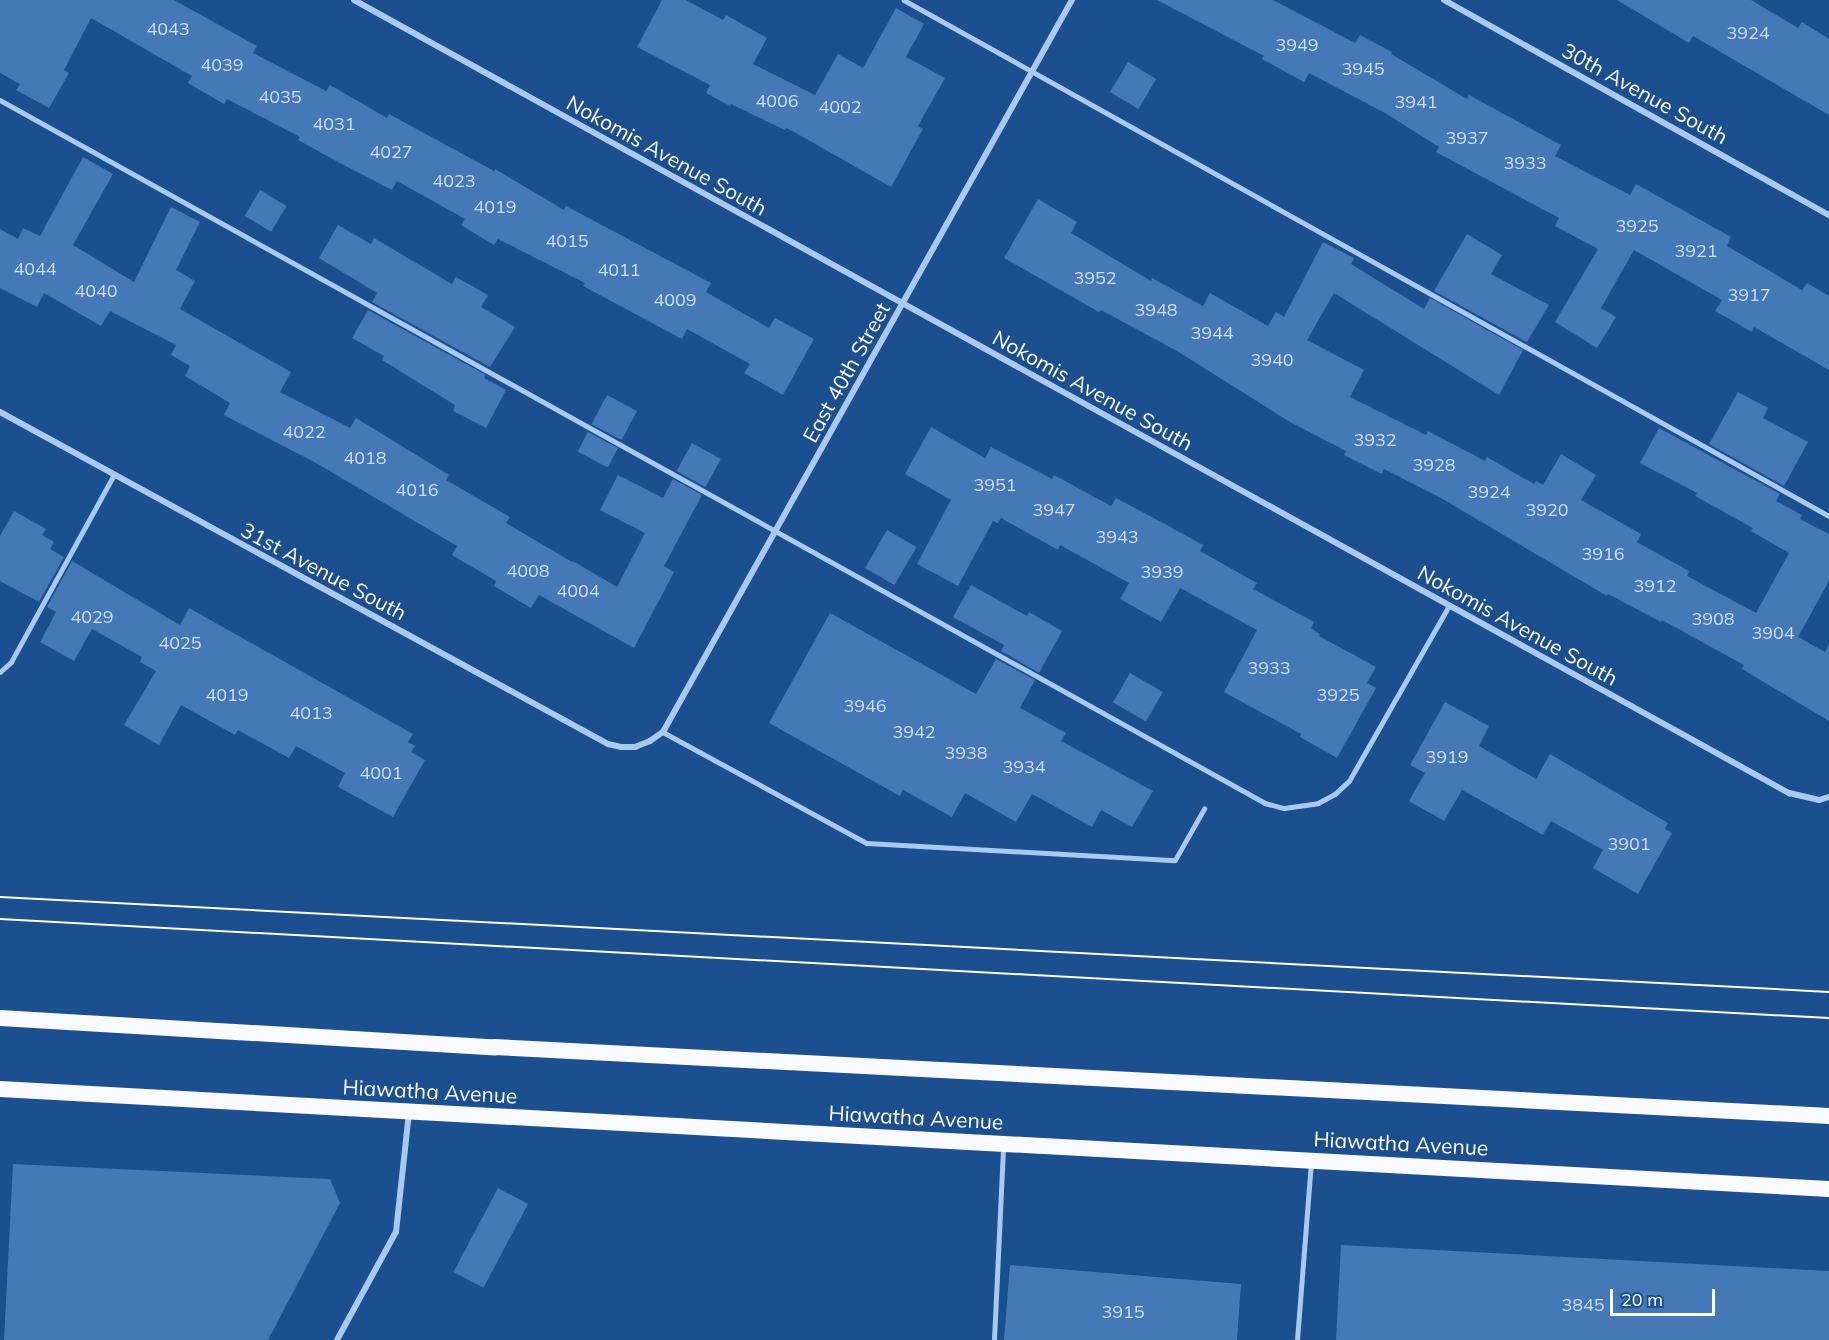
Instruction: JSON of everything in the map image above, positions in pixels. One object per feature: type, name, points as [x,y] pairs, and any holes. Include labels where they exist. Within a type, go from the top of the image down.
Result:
[{"type":"highway","points":[[0,1018],[495,1047],[1829,1116]]},
{"type":"highway","name":"Hiawatha Avenue","points":[[0,1089],[1829,1189]]},
{"type":"street","name":"Nokomis Avenue South","points":[[354,0],[1789,793],[1819,800],[1829,797]]},
{"type":"street","name":"East 40th Street","points":[[663,732],[1072,0]]},
{"type":"street","name":"30th Avenue South","points":[[1444,0],[1829,214]]},
{"type":"street","name":"31st Avenue South","points":[[0,412],[608,744],[635,747],[663,732]]},
{"type":"street","points":[[338,1340],[396,1232],[409,1112]]},
{"type":"lane","points":[[904,0],[1829,516]]},
{"type":"lane","points":[[0,100],[1264,803],[1284,808],[1318,803],[1335,794],[1349,781],[1449,606]]},
{"type":"lane","points":[[0,672],[10,662],[114,476]]},
{"type":"lane","points":[[663,732],[867,843],[1174,860],[1204,809]]},
{"type":"lane","points":[[994,1340],[1003,1144]]},
{"type":"lane","points":[[1297,1340],[1311,1161]]},
{"type":"building","points":[[0,0],[174,0],[257,46],[253,53],[326,91],[330,85],[387,118],[389,114],[494,171],[495,169],[564,210],[566,206],[711,283],[706,292],[769,328],[775,318],[814,339],[783,395],[744,373],[750,364],[687,329],[682,339],[583,286],[585,283],[498,239],[494,245],[461,225],[465,219],[397,181],[392,190],[298,140],[300,137],[227,99],[224,104],[188,83],[192,76],[91,18],[64,70],[69,73],[49,108],[16,90],[20,84],[0,73]]},
{"type":"building","points":[[662,0],[686,0],[723,20],[726,15],[767,38],[753,64],[815,95],[838,54],[863,68],[896,8],[924,24],[906,57],[945,78],[918,126],[923,129],[891,187],[787,128],[785,130],[706,93],[710,85],[637,47]]},
{"type":"building","points":[[1157,0],[1273,0],[1355,43],[1360,35],[1392,52],[1391,54],[1467,99],[1469,95],[1561,145],[1555,156],[1630,195],[1636,184],[1731,237],[1727,246],[1802,290],[1807,283],[1829,296],[1829,370],[1754,327],[1752,332],[1715,311],[1722,300],[1634,250],[1601,308],[1616,317],[1597,348],[1555,322],[1598,249],[1555,226],[1559,218],[1436,152],[1439,147],[1385,113],[1309,73],[1304,82],[1262,59],[1264,56]]},
{"type":"building","points":[[1617,0],[1751,0],[1798,28],[1802,22],[1829,39],[1829,115],[1693,36],[1689,43]]},
{"type":"building","points":[[1128,62],[1156,79],[1138,109],[1110,92]]},
{"type":"building","points":[[83,157],[113,174],[73,245],[134,282],[171,207],[200,222],[176,270],[195,281],[180,309],[291,372],[280,392],[350,428],[356,418],[449,475],[446,480],[510,517],[506,523],[617,587],[645,533],[600,510],[618,475],[663,498],[673,479],[702,495],[664,566],[674,572],[634,648],[539,595],[531,608],[494,586],[496,581],[452,555],[457,546],[316,463],[224,415],[230,403],[185,376],[190,366],[171,355],[176,345],[110,311],[101,326],[44,293],[37,307],[0,288],[0,229],[18,239],[23,228],[40,236]]},
{"type":"building","points":[[260,190],[287,206],[271,232],[245,216]]},
{"type":"building","points":[[1038,199],[1077,222],[1071,233],[1151,281],[1152,278],[1203,306],[1210,293],[1268,326],[1276,312],[1284,317],[1323,242],[1354,258],[1351,264],[1424,309],[1430,298],[1523,350],[1499,395],[1334,293],[1307,340],[1364,370],[1350,397],[1426,435],[1428,431],[1485,461],[1487,457],[1534,484],[1536,481],[1543,485],[1561,454],[1596,475],[1581,500],[1641,534],[1637,542],[1689,571],[1687,576],[1756,613],[1789,553],[1751,531],[1753,528],[1695,496],[1697,493],[1640,463],[1659,428],[1780,494],[1776,501],[1802,515],[1800,519],[1829,534],[1829,581],[1798,637],[1825,652],[1829,645],[1829,721],[1742,669],[1744,665],[1662,620],[1661,622],[1608,594],[1607,596],[1441,498],[1384,469],[1382,474],[1344,455],[1346,451],[1290,422],[1177,351],[1101,310],[1099,312],[1004,258]]},
{"type":"building","points":[[338,225],[371,244],[374,238],[452,284],[456,277],[488,295],[481,307],[515,327],[490,367],[372,302],[377,293],[319,258]]},
{"type":"building","points":[[1467,234],[1502,255],[1491,274],[1549,305],[1527,342],[1434,291]]},
{"type":"building","points":[[368,310],[486,375],[484,378],[506,390],[486,428],[453,411],[455,405],[382,360],[384,356],[352,338]]},
{"type":"building","points":[[1738,392],[1768,408],[1763,418],[1808,442],[1784,486],[1709,444]]},
{"type":"building","points":[[607,395],[637,411],[622,440],[592,424]]},
{"type":"building","points":[[931,427],[985,458],[991,447],[1052,479],[1054,475],[1111,506],[1116,498],[1163,523],[1203,545],[1200,551],[1257,583],[1253,589],[1314,622],[1311,628],[1320,634],[1319,636],[1376,667],[1367,683],[1376,688],[1337,758],[1300,737],[1301,734],[1224,692],[1257,630],[1180,588],[1161,622],[1120,599],[1129,583],[1060,545],[1058,550],[1001,518],[998,523],[993,521],[958,586],[917,564],[951,500],[905,474]]},
{"type":"building","points":[[588,432],[618,448],[608,467],[578,451]]},
{"type":"building","points":[[692,443],[721,459],[705,487],[676,471]]},
{"type":"building","points":[[14,511],[46,529],[42,535],[54,542],[50,549],[64,557],[39,602],[0,581],[0,536]]},
{"type":"building","points":[[887,530],[916,547],[894,585],[865,568]]},
{"type":"building","points":[[72,561],[180,625],[189,608],[413,734],[408,742],[415,746],[411,752],[425,760],[393,817],[338,787],[345,773],[296,746],[289,758],[238,730],[235,735],[181,705],[159,745],[124,725],[156,671],[140,662],[142,657],[92,629],[74,661],[40,642],[56,612],[47,607]]},
{"type":"building","points":[[971,585],[1027,616],[1029,612],[1062,631],[1039,673],[1001,651],[1004,645],[953,617]]},
{"type":"building","points":[[830,613],[976,694],[996,659],[1035,680],[1020,708],[1066,733],[1061,741],[1153,791],[1132,827],[1101,810],[1092,827],[1032,794],[1016,822],[965,793],[952,817],[903,790],[900,796],[769,723]]},
{"type":"building","points":[[1130,673],[1163,692],[1146,721],[1113,702]]},
{"type":"building","points":[[1445,702],[1489,726],[1479,746],[1536,779],[1550,754],[1668,823],[1665,829],[1672,833],[1638,894],[1593,868],[1603,850],[1551,821],[1543,835],[1462,790],[1444,821],[1409,801],[1425,773],[1410,765]]},
{"type":"building","points":[[13,1164],[330,1179],[340,1203],[268,1340],[4,1340]]},
{"type":"building","points":[[498,1188],[528,1204],[483,1288],[453,1272]]},
{"type":"building","points":[[1341,1245],[1829,1271],[1829,1340],[1336,1340]]},
{"type":"building","points":[[1010,1265],[1241,1284],[1237,1340],[1004,1340]]},
{"type":"tram line","points":[[0,897],[1829,992]]},
{"type":"tram line","points":[[0,919],[1829,1018]]}]
